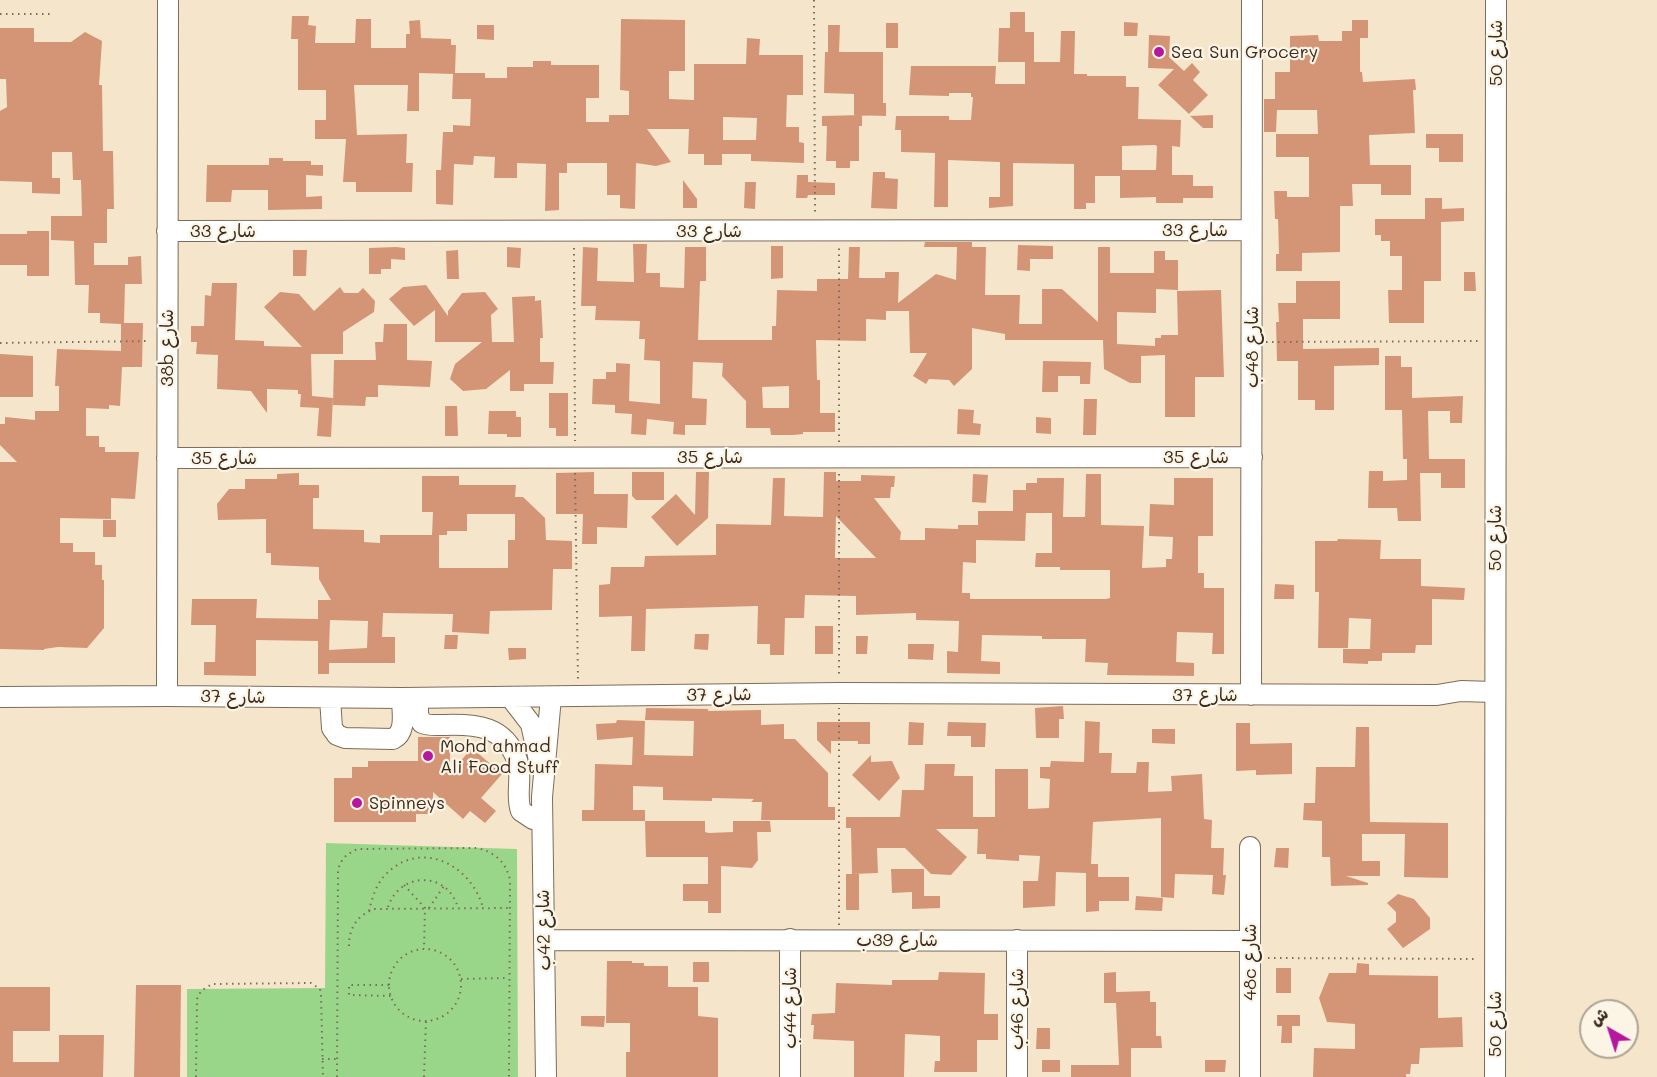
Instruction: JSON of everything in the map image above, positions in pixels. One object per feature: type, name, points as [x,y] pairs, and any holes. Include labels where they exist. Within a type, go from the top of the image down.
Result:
[{"type":"street","name":"38b شارع","points":[[167,696],[168,0]]},
{"type":"street","name":"شارع 48ب","points":[[1251,695],[1252,0]]},
{"type":"street","name":"شارع 50","points":[[1495,1077],[1496,0]]},
{"type":"street","name":"شارع 33","points":[[167,231],[1251,230]]},
{"type":"street","name":"شارع 35","points":[[167,458],[1252,457]]},
{"type":"street","name":"شارع 37","points":[[0,697],[510,698],[839,693],[1437,695],[1461,701],[1494,697]]},
{"type":"street","name":"شارع 42ب","points":[[546,1077],[542,819],[551,697]]},
{"type":"street","points":[[330,698],[333,728],[337,735],[345,738],[393,739],[399,736],[402,729],[410,698]]},
{"type":"street","points":[[410,698],[422,723],[479,725],[502,738],[513,752],[519,768],[521,811],[533,819],[542,819]]},
{"type":"street","name":"شارع 42ب","points":[[510,698],[531,724],[535,733],[543,783]]},
{"type":"street","name":"48c شارع","points":[[1250,847],[1250,1077]]},
{"type":"street","name":"شارع 44ب","points":[[790,939],[790,1077]]},
{"type":"street","name":"شارع 39ب","points":[[545,940],[1017,940],[1250,950]]},
{"type":"street","name":"شارع 46ب","points":[[1017,940],[1017,1077]]},
{"type":"path","points":[[814,0],[816,231]]},
{"type":"path","points":[[0,14],[50,14]]},
{"type":"path","points":[[839,230],[839,940]]},
{"type":"path","points":[[0,343],[167,340]]},
{"type":"path","points":[[1252,342],[1495,341]]},
{"type":"path","points":[[337,1077],[338,870],[342,859],[358,849],[477,848],[486,850],[500,859],[508,872],[510,908],[509,1077]]},
{"type":"path","points":[[369,911],[374,893],[387,873],[401,863],[425,858],[441,860],[464,874],[476,890],[483,908]]},
{"type":"path","points":[[388,909],[394,895],[404,885],[424,880],[444,886],[453,896],[458,908]]},
{"type":"path","points":[[404,885],[427,908]]},
{"type":"path","points":[[424,949],[427,908],[444,886]]},
{"type":"path","points":[[349,946],[354,924],[358,918],[369,911],[510,908]]},
{"type":"path","points":[[424,949],[441,952],[448,957],[461,979],[459,996],[450,1011],[435,1020],[426,1021],[404,1014],[394,1003],[389,986],[396,963],[409,953],[424,949]]},
{"type":"path","points":[[1250,950],[1495,959]]},
{"type":"path","points":[[461,979],[510,978]]},
{"type":"path","points":[[196,1077],[197,999],[201,991],[212,984],[311,983],[320,988],[321,994],[323,1077]]},
{"type":"path","points":[[389,986],[349,985],[349,995],[391,996]]},
{"type":"path","points":[[424,1077],[426,1021]]},
{"type":"path","points":[[322,1059],[337,1059]]},
{"type":"green space","points":[[326,843],[517,849],[518,1077],[187,1077],[187,989],[325,988]]},
{"type":"building","points":[[1010,12],[1025,12],[1025,32],[1034,32],[1034,62],[1060,62],[1061,31],[1075,31],[1074,74],[1126,76],[1126,87],[1139,87],[1138,119],[1181,120],[1180,147],[1172,146],[1172,175],[1193,175],[1193,186],[1213,186],[1213,198],[1183,198],[1183,203],[1156,203],[1156,197],[1120,198],[1120,176],[1095,176],[1095,203],[1086,203],[1086,209],[1074,209],[1074,164],[1013,163],[1013,206],[989,208],[989,197],[1000,197],[1000,162],[948,160],[948,207],[934,207],[935,153],[901,152],[901,130],[895,130],[896,116],[949,116],[949,120],[971,120],[973,97],[971,93],[949,93],[949,96],[909,95],[911,66],[996,66],[995,84],[1025,84],[1025,62],[998,62],[999,28],[1010,28]],"holes":[[[1122,146],[1157,146],[1156,170],[1122,170]]]},
{"type":"building","points":[[292,16],[309,16],[308,25],[316,26],[315,43],[355,43],[356,19],[371,19],[371,48],[406,48],[406,34],[410,34],[409,21],[420,20],[421,38],[451,39],[451,45],[456,45],[455,73],[485,73],[485,78],[507,78],[507,67],[533,67],[533,61],[551,61],[551,65],[599,65],[599,98],[586,98],[586,122],[609,122],[609,115],[629,115],[629,91],[620,90],[621,19],[685,20],[685,71],[669,71],[669,99],[694,100],[694,64],[746,64],[747,38],[760,39],[759,55],[803,55],[803,95],[787,95],[786,127],[799,127],[799,142],[804,143],[804,163],[751,161],[751,154],[722,154],[722,165],[704,165],[704,154],[688,154],[689,129],[647,129],[671,162],[656,166],[636,163],[635,209],[620,208],[620,195],[607,195],[607,163],[567,163],[567,173],[559,173],[559,210],[545,211],[546,164],[517,163],[517,178],[494,178],[495,157],[474,156],[473,165],[454,164],[453,205],[436,204],[436,170],[441,170],[443,132],[453,132],[453,125],[470,126],[471,99],[452,99],[453,74],[419,73],[419,111],[407,111],[408,85],[354,85],[357,135],[407,134],[406,163],[413,163],[412,192],[356,192],[356,182],[343,182],[346,139],[315,139],[315,120],[326,120],[326,90],[298,90],[298,39],[291,39]],"holes":[[[723,117],[757,118],[756,140],[723,140]]]},
{"type":"building","points":[[1352,20],[1368,20],[1368,38],[1360,38],[1360,72],[1362,72],[1363,82],[1415,79],[1416,90],[1413,90],[1415,133],[1369,135],[1370,165],[1411,165],[1411,195],[1381,195],[1381,184],[1352,184],[1353,206],[1340,206],[1340,252],[1302,253],[1302,271],[1276,271],[1276,254],[1279,254],[1274,191],[1287,191],[1287,197],[1309,197],[1309,157],[1276,157],[1276,134],[1318,134],[1317,110],[1277,110],[1276,132],[1264,132],[1264,99],[1275,99],[1275,72],[1290,72],[1290,36],[1318,35],[1319,41],[1342,41],[1342,31],[1352,31]]},
{"type":"building","points":[[1124,22],[1138,23],[1137,36],[1124,36]]},
{"type":"building","points":[[886,23],[898,23],[898,48],[886,48]]},
{"type":"building","points":[[477,25],[494,25],[494,40],[477,39]]},
{"type":"building","points":[[828,25],[840,25],[839,52],[883,52],[883,103],[886,103],[886,116],[854,115],[854,94],[824,93]]},
{"type":"building","points":[[0,28],[34,28],[34,42],[71,42],[85,32],[102,41],[99,85],[102,85],[103,151],[113,151],[114,209],[107,209],[107,243],[94,243],[94,265],[128,265],[128,257],[141,256],[142,284],[125,284],[124,323],[143,323],[142,367],[122,367],[120,406],[109,405],[109,409],[86,408],[86,436],[99,436],[99,447],[105,447],[105,452],[139,452],[135,499],[111,498],[111,519],[60,518],[60,543],[73,543],[73,552],[95,552],[95,565],[102,565],[104,628],[87,648],[0,649],[0,462],[17,462],[0,445],[0,424],[5,424],[5,417],[35,420],[35,411],[59,411],[59,386],[55,386],[57,349],[121,351],[121,324],[100,323],[100,313],[88,313],[89,285],[75,285],[74,241],[51,240],[51,216],[82,216],[81,180],[73,180],[72,152],[52,152],[52,178],[60,178],[60,194],[32,193],[32,182],[0,181],[0,111],[7,107],[6,79],[0,79]]},
{"type":"building","points":[[1149,35],[1170,36],[1169,57],[1184,71],[1192,63],[1200,72],[1193,80],[1208,95],[1189,114],[1158,85],[1174,69],[1148,68]]},
{"type":"building","points":[[862,115],[862,126],[859,126],[859,161],[850,161],[850,168],[836,168],[836,161],[826,161],[827,126],[822,126],[822,116]]},
{"type":"building","points":[[1213,115],[1213,128],[1203,128],[1190,116]]},
{"type":"building","points":[[1426,134],[1463,134],[1463,162],[1439,162],[1439,148],[1426,148]]},
{"type":"building","points":[[269,158],[283,158],[283,161],[311,161],[311,165],[323,165],[323,176],[306,175],[306,197],[322,196],[322,209],[268,210],[268,190],[232,190],[231,202],[206,202],[207,165],[269,165]]},
{"type":"building","points":[[873,172],[885,172],[885,178],[898,179],[897,209],[871,208]]},
{"type":"building","points":[[797,175],[808,175],[808,182],[835,183],[835,195],[808,195],[807,198],[796,198]]},
{"type":"building","points":[[683,180],[697,199],[697,208],[683,208]]},
{"type":"building","points":[[745,182],[756,182],[755,209],[744,208]]},
{"type":"building","points":[[1425,198],[1442,198],[1442,209],[1464,208],[1464,221],[1441,222],[1441,281],[1424,281],[1424,323],[1389,323],[1388,290],[1402,290],[1402,256],[1390,256],[1390,241],[1381,241],[1381,235],[1375,235],[1375,219],[1425,219]]},
{"type":"building","points":[[27,231],[49,231],[49,276],[27,276],[27,265],[0,265],[0,234],[27,234]]},
{"type":"building","points":[[925,242],[972,242],[972,247],[986,247],[985,295],[1020,295],[1019,324],[1042,324],[1042,289],[1062,289],[1098,322],[1098,247],[1110,247],[1110,273],[1154,273],[1154,251],[1165,251],[1165,260],[1178,260],[1178,290],[1156,289],[1156,313],[1117,312],[1117,344],[1155,346],[1155,338],[1161,338],[1161,335],[1178,335],[1177,291],[1221,290],[1224,377],[1195,377],[1195,417],[1165,417],[1165,355],[1141,356],[1141,383],[1130,383],[1104,369],[1103,340],[1005,340],[1005,334],[972,328],[972,369],[954,386],[949,380],[929,379],[926,384],[913,376],[927,353],[910,353],[909,311],[886,311],[886,320],[866,319],[866,341],[816,340],[817,380],[820,380],[820,413],[835,413],[835,432],[771,435],[770,428],[746,428],[746,401],[722,376],[723,363],[693,362],[692,398],[707,399],[706,425],[685,425],[685,435],[673,434],[674,422],[647,419],[646,435],[631,434],[632,414],[615,413],[615,405],[592,404],[593,379],[606,379],[606,372],[616,372],[616,363],[630,364],[629,401],[660,404],[660,361],[644,360],[645,339],[639,339],[640,321],[595,320],[596,306],[581,306],[583,247],[598,248],[597,281],[634,282],[633,244],[647,244],[646,273],[660,273],[660,287],[684,288],[685,247],[706,247],[706,281],[700,281],[698,340],[772,340],[772,326],[776,326],[777,290],[817,291],[817,279],[848,279],[849,247],[860,247],[859,278],[885,278],[885,272],[899,272],[898,303],[936,274],[956,280],[957,247],[924,247]],"holes":[[[789,386],[789,408],[763,408],[762,387]]]},
{"type":"building","points":[[1018,245],[1053,246],[1053,259],[1030,259],[1030,271],[1017,270]]},
{"type":"building","points":[[771,246],[783,246],[783,278],[771,279]]},
{"type":"building","points":[[507,247],[521,248],[520,268],[507,267]]},
{"type":"building","points":[[369,248],[405,248],[405,260],[391,259],[391,269],[381,269],[381,274],[369,274]]},
{"type":"building","points":[[293,250],[307,250],[306,276],[293,276]]},
{"type":"building","points":[[458,250],[459,279],[447,279],[446,251]]},
{"type":"building","points":[[1464,272],[1475,272],[1476,291],[1464,291]]},
{"type":"building","points":[[1296,281],[1340,281],[1340,319],[1303,319],[1303,349],[1379,348],[1379,365],[1334,366],[1334,410],[1315,410],[1315,400],[1298,400],[1298,361],[1277,361],[1278,303],[1296,303]]},
{"type":"building","points":[[212,283],[237,283],[235,340],[264,341],[264,346],[302,347],[264,307],[280,292],[299,294],[314,311],[340,287],[344,293],[358,293],[363,288],[375,301],[374,312],[343,332],[343,354],[311,354],[312,396],[333,398],[331,437],[317,436],[319,408],[300,407],[301,394],[298,394],[298,390],[267,389],[267,413],[251,391],[217,389],[218,355],[196,354],[197,342],[191,342],[191,326],[204,326],[205,295],[211,296]]},
{"type":"building","points":[[426,285],[448,316],[448,311],[462,293],[485,292],[498,309],[491,315],[492,342],[514,342],[512,297],[535,296],[535,301],[541,300],[543,338],[540,338],[540,362],[554,362],[553,384],[524,384],[524,391],[510,391],[510,370],[486,389],[463,391],[450,379],[455,364],[482,342],[435,342],[435,310],[414,326],[389,299],[403,287]]},
{"type":"building","points":[[384,324],[407,324],[407,360],[432,361],[430,387],[378,385],[378,397],[366,397],[365,406],[333,405],[334,360],[376,360],[375,342],[383,342]]},
{"type":"building","points":[[0,354],[33,356],[33,397],[0,397]]},
{"type":"building","points":[[1385,356],[1401,356],[1401,367],[1412,367],[1412,398],[1463,396],[1462,423],[1450,423],[1450,411],[1428,411],[1429,459],[1465,459],[1465,488],[1441,488],[1441,473],[1420,473],[1421,521],[1398,521],[1397,508],[1368,508],[1369,471],[1383,471],[1383,481],[1407,480],[1407,459],[1403,459],[1402,410],[1385,410]]},
{"type":"building","points":[[1043,361],[1091,362],[1090,384],[1080,384],[1080,376],[1058,376],[1058,392],[1042,392]]},
{"type":"building","points":[[549,393],[568,393],[568,436],[556,436],[556,428],[549,428]]},
{"type":"building","points":[[1084,399],[1097,399],[1096,435],[1083,435]]},
{"type":"building","points":[[445,406],[457,406],[458,436],[445,436]]},
{"type":"building","points":[[958,409],[974,410],[973,423],[981,424],[980,435],[957,434]]},
{"type":"building","points":[[489,411],[516,411],[516,417],[521,417],[521,437],[488,434]]},
{"type":"building","points":[[1036,417],[1051,418],[1051,434],[1036,433]]},
{"type":"building","points":[[594,472],[594,494],[628,494],[627,528],[597,527],[597,544],[582,544],[583,514],[556,514],[556,473]]},
{"type":"building","points":[[632,472],[664,472],[664,500],[636,500],[632,496]]},
{"type":"building","points":[[696,472],[709,472],[708,518],[677,546],[651,517],[676,494],[695,515]]},
{"type":"building","points":[[824,472],[836,472],[836,481],[861,481],[861,475],[895,476],[890,498],[874,498],[901,532],[900,540],[925,540],[925,528],[958,529],[958,525],[978,525],[978,511],[1013,511],[1013,490],[1026,490],[1026,483],[1037,483],[1037,478],[1064,478],[1063,517],[1085,517],[1086,474],[1101,474],[1101,525],[1144,526],[1142,568],[1166,567],[1166,559],[1172,559],[1173,537],[1149,536],[1150,504],[1174,505],[1174,478],[1213,478],[1213,536],[1198,536],[1198,573],[1204,573],[1204,588],[1224,588],[1224,654],[1212,654],[1213,633],[1177,632],[1176,662],[1194,663],[1194,676],[1107,675],[1108,663],[1085,662],[1086,639],[982,635],[981,661],[1000,662],[1000,674],[947,673],[947,651],[958,652],[959,621],[916,620],[916,613],[856,615],[856,596],[805,595],[804,618],[785,618],[784,655],[770,655],[770,644],[757,644],[758,606],[646,609],[645,651],[631,651],[632,616],[599,617],[599,585],[610,584],[611,567],[644,567],[645,556],[716,555],[716,524],[771,525],[773,478],[785,478],[784,516],[823,517]],"holes":[[[1026,513],[1052,513],[1052,553],[1036,553],[1035,567],[1060,567],[1060,570],[1110,570],[1110,598],[970,599],[970,593],[962,593],[963,562],[976,563],[976,540],[1025,541]],[[836,516],[876,558],[835,558]]]},
{"type":"building","points":[[299,473],[299,485],[319,485],[319,498],[313,498],[313,529],[364,530],[364,542],[380,543],[380,535],[432,535],[433,512],[422,512],[422,476],[459,476],[459,485],[516,485],[515,497],[523,497],[545,518],[546,540],[572,541],[572,569],[553,569],[552,610],[490,611],[489,634],[452,632],[453,614],[383,613],[382,637],[395,637],[395,663],[329,663],[329,674],[318,674],[318,641],[256,640],[256,676],[204,675],[204,662],[215,662],[216,625],[191,625],[192,599],[257,599],[256,618],[318,619],[318,600],[331,600],[319,579],[319,567],[271,565],[271,553],[266,553],[266,519],[218,520],[217,504],[229,489],[245,489],[245,479],[277,479],[277,474]],"holes":[[[467,514],[515,514],[515,540],[508,540],[508,568],[439,568],[439,535],[447,535],[447,531],[467,531]],[[330,620],[368,621],[367,648],[329,650]]]},
{"type":"building","points":[[973,474],[988,475],[986,503],[972,502]]},
{"type":"building","points":[[103,520],[116,520],[116,537],[103,537]]},
{"type":"building","points":[[1338,539],[1381,540],[1380,559],[1421,559],[1421,586],[1465,588],[1464,600],[1432,599],[1432,645],[1416,645],[1415,653],[1382,653],[1382,661],[1368,661],[1368,664],[1343,663],[1343,649],[1370,649],[1371,619],[1349,618],[1348,648],[1318,648],[1319,592],[1315,592],[1315,541],[1337,541]]},
{"type":"building","points":[[1275,584],[1294,585],[1294,599],[1274,599]]},
{"type":"building","points":[[815,626],[833,626],[833,654],[815,654]]},
{"type":"building","points":[[695,634],[709,634],[708,650],[694,649]]},
{"type":"building","points":[[445,635],[458,635],[457,649],[444,649]]},
{"type":"building","points":[[856,636],[868,636],[867,654],[856,654]]},
{"type":"building","points":[[908,644],[934,644],[933,660],[908,659]]},
{"type":"building","points":[[508,648],[526,648],[526,659],[509,660]]},
{"type":"building","points":[[1063,706],[1064,719],[1059,719],[1059,738],[1036,738],[1035,708]]},
{"type":"building","points":[[646,708],[708,709],[708,711],[761,710],[761,725],[784,724],[784,739],[795,739],[828,773],[828,807],[835,807],[835,820],[761,820],[762,802],[751,802],[754,799],[663,800],[663,787],[633,786],[633,810],[645,810],[645,821],[582,821],[582,810],[594,810],[595,764],[632,765],[633,737],[597,740],[596,724],[616,723],[617,720],[645,721],[644,755],[693,756],[694,721],[645,720]]},
{"type":"building","points":[[1085,721],[1100,722],[1099,753],[1112,753],[1111,773],[1136,773],[1137,762],[1149,762],[1148,792],[1172,791],[1171,776],[1202,774],[1204,819],[1212,820],[1211,848],[1224,848],[1223,875],[1226,875],[1224,895],[1212,894],[1213,875],[1175,874],[1174,898],[1161,897],[1161,818],[1093,822],[1091,864],[1098,864],[1098,877],[1129,877],[1129,901],[1099,901],[1099,911],[1086,912],[1086,873],[1056,872],[1055,906],[1023,908],[1023,881],[1038,881],[1040,856],[1019,855],[1019,861],[986,859],[986,854],[977,854],[978,829],[936,829],[967,857],[951,875],[931,874],[905,848],[877,848],[878,873],[852,874],[851,828],[846,828],[846,817],[900,817],[902,790],[924,790],[925,764],[955,764],[954,776],[973,776],[973,817],[995,817],[995,769],[1028,769],[1028,809],[1049,808],[1050,779],[1040,778],[1040,767],[1050,767],[1051,761],[1084,762]]},
{"type":"building","points":[[817,722],[870,722],[870,744],[858,744],[858,741],[831,741],[831,754],[817,740]]},
{"type":"building","points":[[909,722],[924,723],[923,745],[908,745]]},
{"type":"building","points":[[948,722],[986,723],[985,747],[971,747],[971,736],[947,736]]},
{"type":"building","points":[[1236,723],[1250,723],[1250,744],[1292,743],[1292,774],[1256,775],[1256,770],[1236,771]]},
{"type":"building","points":[[1356,727],[1369,727],[1370,822],[1448,823],[1448,878],[1404,877],[1405,834],[1362,834],[1362,861],[1380,861],[1380,876],[1346,876],[1368,883],[1368,885],[1331,886],[1330,857],[1322,857],[1322,821],[1303,820],[1304,803],[1315,803],[1316,767],[1355,767]]},
{"type":"building","points":[[1152,729],[1175,729],[1175,744],[1152,743]]},
{"type":"building","points":[[418,737],[450,737],[450,773],[472,748],[502,774],[481,798],[496,811],[485,823],[470,811],[463,819],[433,792],[433,814],[416,814],[416,822],[334,822],[334,778],[352,778],[352,767],[368,767],[368,761],[418,761]]},
{"type":"building","points":[[871,755],[871,762],[892,761],[900,778],[879,801],[852,775]]},
{"type":"building","points":[[645,821],[705,821],[705,832],[709,833],[733,832],[733,821],[770,821],[771,832],[757,832],[758,860],[752,868],[721,866],[721,913],[708,913],[708,901],[683,901],[683,884],[708,884],[708,857],[646,857]]},
{"type":"building","points":[[1276,848],[1289,848],[1288,868],[1274,867]]},
{"type":"building","points":[[891,869],[924,869],[924,896],[940,896],[940,908],[912,909],[912,892],[892,893]]},
{"type":"building","points":[[846,874],[859,874],[859,910],[846,910]]},
{"type":"building","points":[[1398,894],[1414,899],[1430,918],[1430,929],[1403,948],[1387,929],[1396,922],[1396,912],[1387,903]]},
{"type":"building","points":[[1136,896],[1163,898],[1162,911],[1135,910]]},
{"type":"building","points":[[607,961],[632,961],[632,963],[644,963],[644,966],[668,966],[668,987],[698,987],[698,1016],[718,1018],[718,1077],[626,1077],[626,1052],[630,1052],[630,1023],[606,1023]]},
{"type":"building","points":[[693,962],[709,962],[709,982],[693,982]]},
{"type":"building","points":[[1357,963],[1369,964],[1369,975],[1438,976],[1438,1018],[1462,1017],[1463,1047],[1420,1048],[1419,1064],[1411,1064],[1410,1074],[1406,1074],[1406,1077],[1313,1077],[1314,1048],[1355,1049],[1355,1024],[1327,1022],[1319,998],[1329,973],[1356,973]]},
{"type":"building","points":[[1276,968],[1291,968],[1291,993],[1276,993]]},
{"type":"building","points":[[939,972],[985,973],[984,1014],[998,1014],[998,1040],[977,1040],[977,1072],[934,1072],[935,1061],[940,1061],[940,1036],[905,1034],[904,1077],[854,1077],[854,1041],[813,1039],[812,1014],[835,1013],[836,983],[892,985],[892,980],[938,980]]},
{"type":"building","points":[[1116,972],[1116,992],[1150,991],[1150,1002],[1156,1002],[1156,1036],[1161,1036],[1162,1048],[1131,1048],[1131,1077],[1071,1077],[1071,1065],[1119,1065],[1116,1003],[1104,1003],[1104,973]]},
{"type":"building","points":[[136,985],[181,985],[180,1077],[134,1077]]},
{"type":"building","points":[[0,987],[50,987],[50,1031],[13,1031],[13,1062],[59,1062],[59,1035],[104,1035],[103,1077],[0,1077]]},
{"type":"building","points":[[1277,1015],[1300,1015],[1300,1026],[1292,1026],[1292,1043],[1281,1043],[1282,1026],[1277,1026]]},
{"type":"building","points":[[581,1016],[605,1016],[604,1027],[581,1026]]},
{"type":"building","points":[[1037,1028],[1050,1028],[1050,1049],[1036,1049]]},
{"type":"building","points":[[1042,1060],[1060,1060],[1060,1072],[1042,1072]]},
{"type":"building","points":[[1205,1060],[1226,1060],[1225,1072],[1205,1072]]},
{"type":"place","name":"Sea Sun Grocery","points":[[1159,52]]},
{"type":"place","name":"Mohd ahmad Ali Food Stuff","points":[[428,756]]},
{"type":"place","name":"Spinneys","points":[[357,803]]}]
